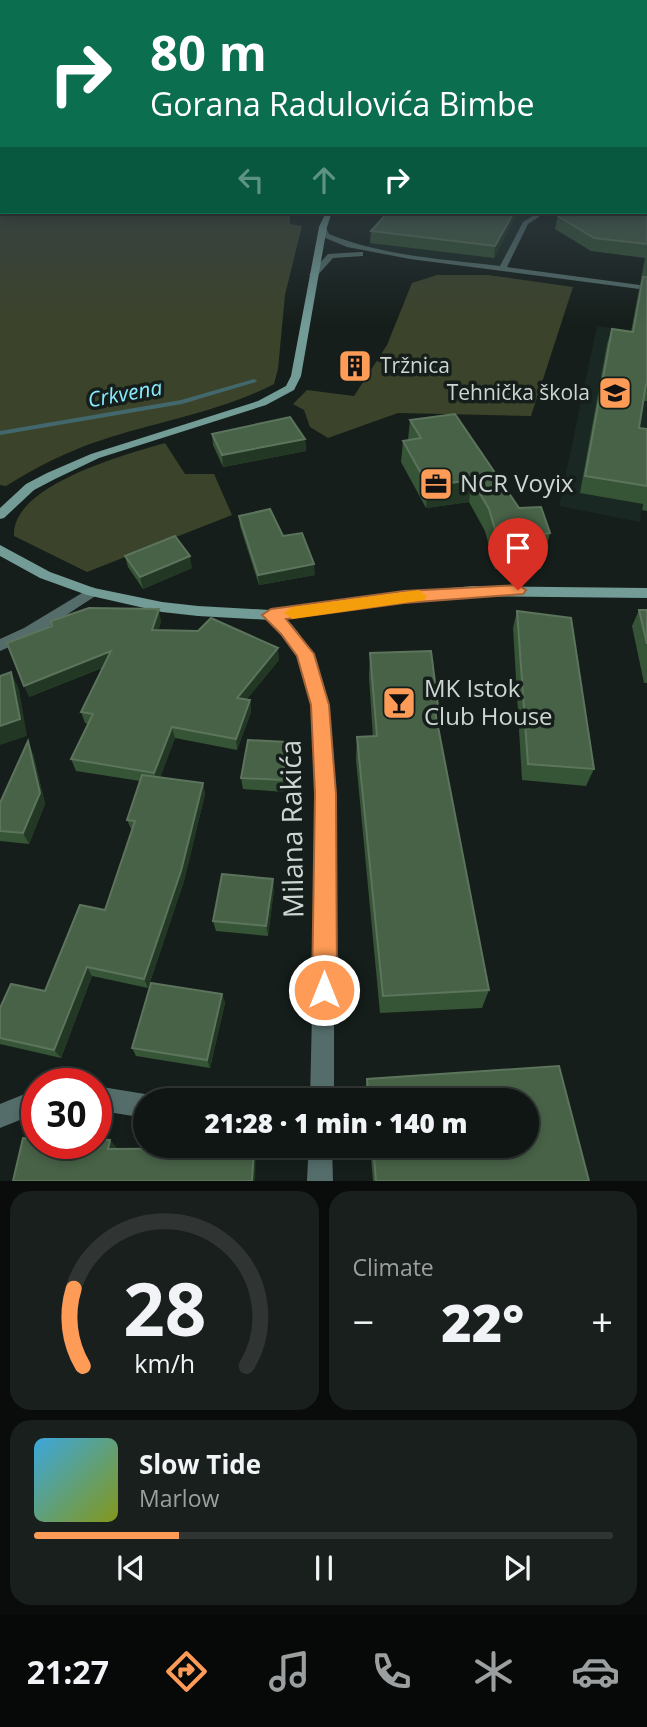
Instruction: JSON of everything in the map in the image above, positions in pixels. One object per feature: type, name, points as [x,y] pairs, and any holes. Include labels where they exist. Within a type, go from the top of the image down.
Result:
[{"type":"street","points":[[0,515],[30,487],[95,456],[262,403],[290,388],[296,376],[313,275],[328,214]]},
{"type":"street","points":[[503,268],[525,223],[539,214]]},
{"type":"street","points":[[323,227],[326,235],[342,243],[410,257]]},
{"type":"street","points":[[313,275],[327,258],[338,254],[410,257],[647,288]]},
{"type":"street","points":[[0,549],[45,575],[92,592],[162,607],[271,615],[404,597],[474,591],[647,593]]},
{"type":"street","points":[[0,645],[29,632],[92,592]]},
{"type":"street","name":"Milana Rakića","points":[[271,615],[287,630],[305,654],[314,678],[321,716],[326,794],[322,1088]]},
{"type":"street","points":[[112,1101],[133,1104]]},
{"type":"street","points":[[0,1116],[21,1107]]},
{"type":"street","points":[[315,1158],[320,1181]]},
{"type":"shaded area","points":[[395,214],[538,214],[528,219],[503,268],[396,254],[367,247]]},
{"type":"shaded area","name":"Tehnička škola","points":[[597,326],[647,333],[647,454],[640,522],[559,506]]},
{"type":"green space","points":[[0,214],[290,214],[290,224],[302,226],[285,295],[278,369],[274,384],[211,409],[89,444],[52,460],[6,486],[0,485]]},
{"type":"green space","points":[[437,275],[488,275],[573,287],[531,416],[398,413],[328,438],[310,427],[304,410],[293,404],[307,390],[354,396],[387,345],[412,283]]},
{"type":"green space","points":[[165,443],[185,474],[214,474],[232,515],[87,572],[14,536],[18,518],[31,502],[50,487],[100,464]]},
{"type":"building","points":[[386,214],[513,214],[495,246],[371,231]]},
{"type":"building","points":[[647,214],[647,244],[594,238],[558,216]]},
{"type":"building","points":[[643,277],[647,277],[647,384],[639,428],[647,429],[647,486],[585,476],[612,329],[633,332]]},
{"type":"building","points":[[455,414],[519,508],[541,507],[550,533],[543,534],[547,546],[500,546],[489,509],[472,480],[428,486],[403,441],[421,438],[410,420]]},
{"type":"building","points":[[290,417],[305,439],[222,455],[212,434]]},
{"type":"building","points":[[270,509],[283,536],[302,533],[314,564],[258,575],[239,516]]},
{"type":"building","points":[[175,536],[190,556],[140,577],[125,556]]},
{"type":"building","points":[[89,608],[159,609],[152,630],[198,631],[211,618],[278,648],[237,698],[250,700],[236,739],[172,727],[154,773],[71,759],[93,714],[81,712],[111,651],[24,686],[7,643],[52,626],[51,621]]},
{"type":"building","points":[[639,610],[647,610],[647,644]]},
{"type":"building","points":[[517,611],[571,618],[594,769],[528,764]]},
{"type":"building","points":[[431,651],[438,706],[434,706],[489,990],[383,996],[357,737],[377,736],[370,653]]},
{"type":"building","points":[[11,672],[20,719],[0,726],[0,676]]},
{"type":"building","points":[[248,740],[287,742],[283,780],[241,778]]},
{"type":"building","points":[[28,741],[40,793],[23,833],[0,831],[0,803]]},
{"type":"building","points":[[142,775],[203,783],[181,871],[144,979],[87,967],[54,1050],[0,1038],[0,1008],[11,984],[45,991],[80,905],[105,910],[135,821],[127,820]]},
{"type":"building","points":[[222,874],[273,879],[266,926],[213,921]]},
{"type":"building","points":[[151,983],[222,994],[207,1060],[132,1048]]},
{"type":"building","points":[[559,1066],[589,1181],[376,1181],[374,1158],[539,1158],[539,1088],[368,1088],[367,1079]]},
{"type":"building","points":[[21,1147],[21,1159],[112,1159],[112,1149],[133,1149],[133,1158],[253,1158],[252,1181],[13,1181]]},
{"type":"waterway","name":"Crkvena","points":[[0,433],[182,402],[254,381]]},
{"type":"slow traffic","points":[[292,613],[419,596]]},
{"type":"place","name":"Tržnica","points":[[355,366]]},
{"type":"place","name":"Tehnička škola","points":[[615,393]]},
{"type":"place","name":"NCR Voyix","points":[[436,484]]},
{"type":"place","name":"MK Istok Club House","points":[[399,703]]},
{"type":"route","points":[[324,990],[326,794],[320,705],[305,654],[287,630],[271,615],[404,597],[518,590]]}]
